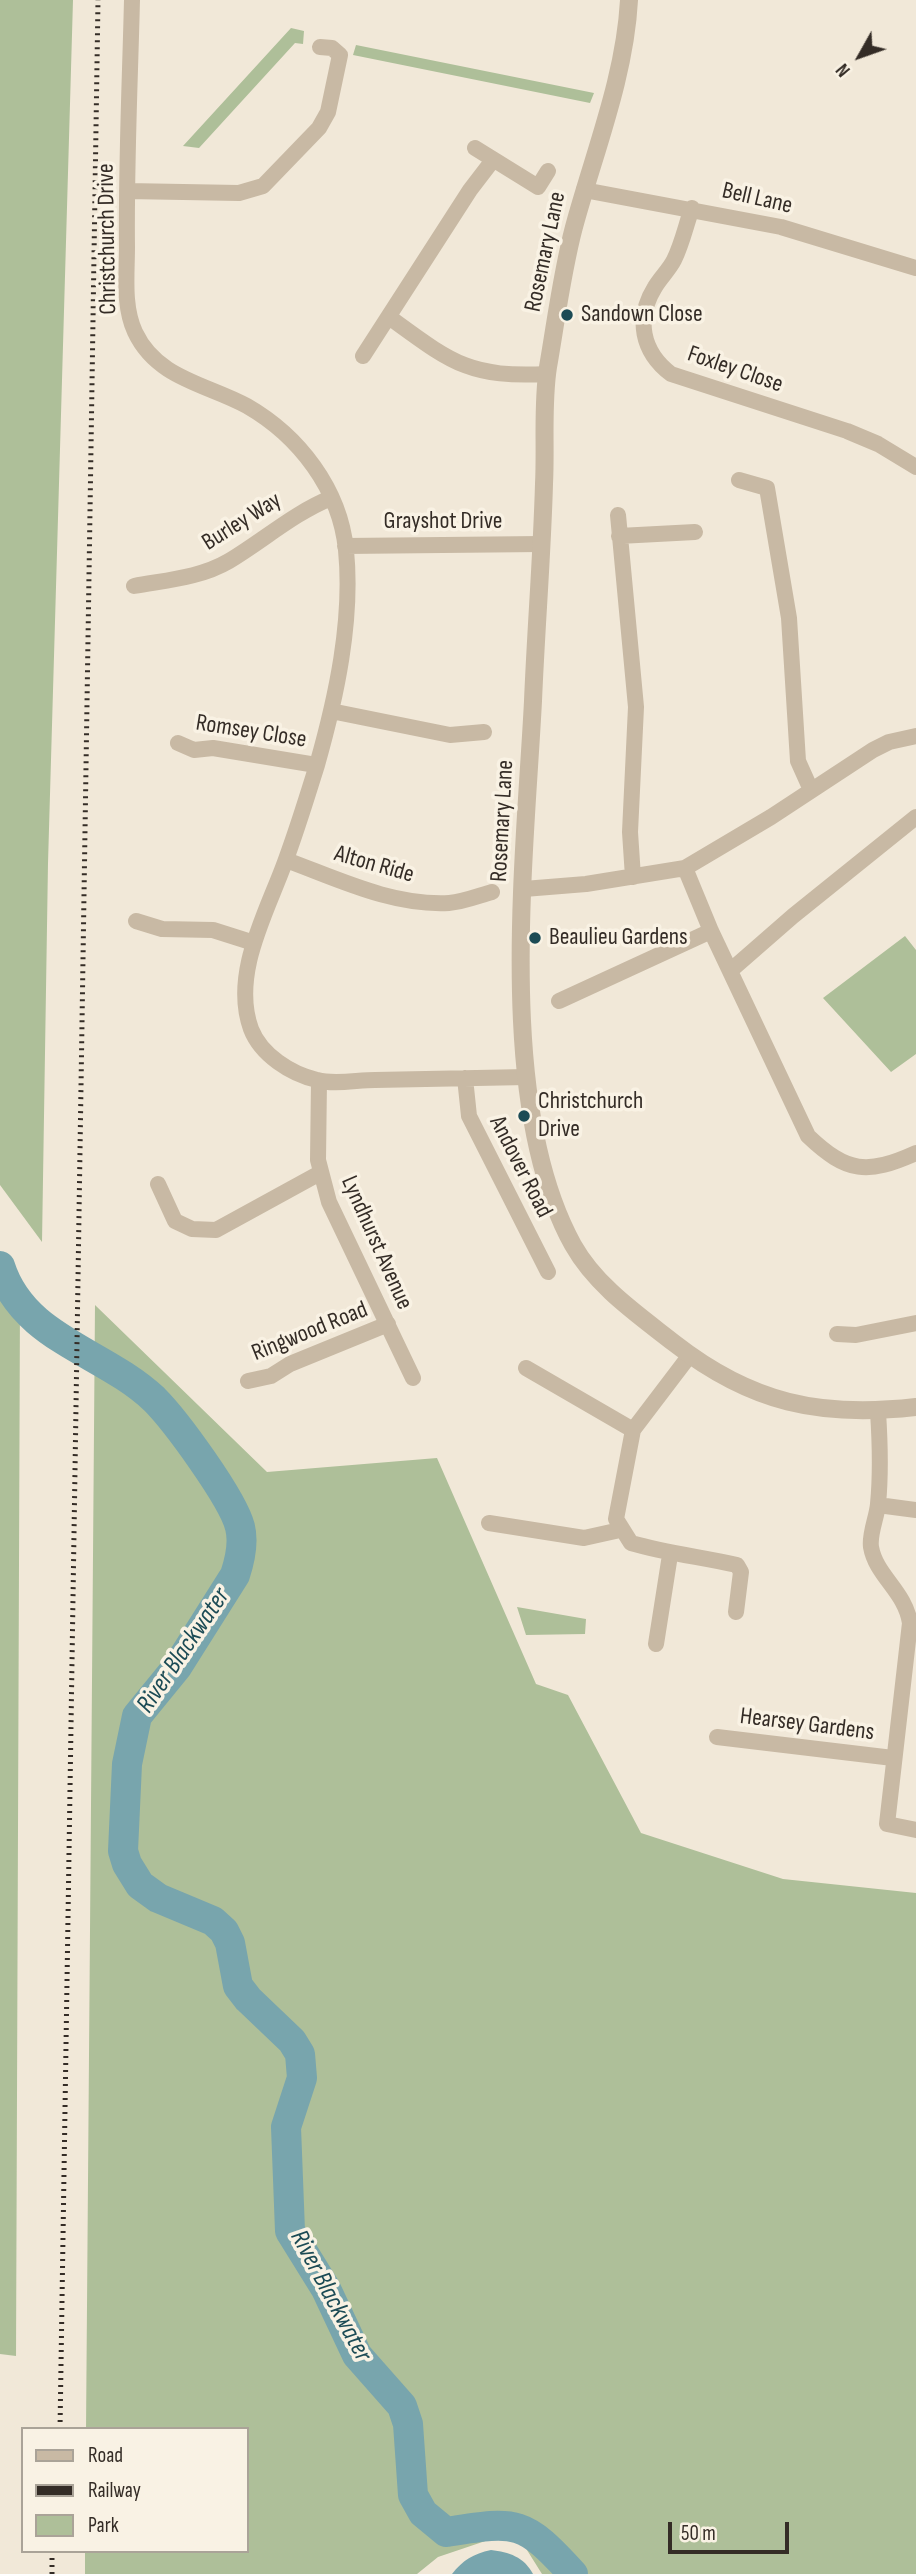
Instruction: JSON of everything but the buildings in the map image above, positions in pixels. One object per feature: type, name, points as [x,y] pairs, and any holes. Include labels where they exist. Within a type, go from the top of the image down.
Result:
[{"type":"street","name":"Christchurch Drive","points":[[132,0],[127,309],[143,346],[160,365],[246,406],[280,429],[313,464],[331,498],[345,546],[344,622],[331,711],[286,860],[254,943],[245,987],[251,1030],[279,1065],[319,1081],[527,1077]]},
{"type":"street","name":"Rosemary Lane","points":[[629,0],[621,54],[572,235],[547,374],[524,889],[522,1015],[527,1077],[539,1150],[556,1207],[574,1246],[600,1282],[690,1355],[722,1377],[756,1393],[794,1405],[834,1411],[878,1412],[916,1407]]},
{"type":"street","points":[[127,191],[239,193],[263,186],[319,128],[328,112],[340,55],[332,48],[320,47]]},
{"type":"street","points":[[475,148],[537,187],[548,171]]},
{"type":"street","points":[[363,356],[470,190],[493,160]]},
{"type":"street","name":"Bell Lane","points":[[584,190],[692,208],[781,227],[916,267]]},
{"type":"street","name":"Foxley Close","points":[[692,208],[674,260],[653,288],[645,310],[645,339],[654,361],[671,374],[878,444],[916,467]]},
{"type":"street","points":[[389,317],[449,361],[470,369],[481,372],[547,374]]},
{"type":"street","points":[[739,480],[767,488],[789,618],[798,761],[811,790]]},
{"type":"street","name":"Burley Way","points":[[134,586],[194,576],[227,562],[309,507],[331,498]]},
{"type":"street","points":[[618,515],[636,707],[630,832],[633,877]]},
{"type":"street","points":[[619,536],[695,532]]},
{"type":"street","name":"Grayshot Drive","points":[[345,546],[541,544]]},
{"type":"street","points":[[331,711],[450,735],[484,733]]},
{"type":"street","points":[[524,889],[633,877],[685,868],[715,853],[873,750],[889,742],[916,736]]},
{"type":"street","name":"Romsey Close","points":[[178,743],[194,750],[213,748],[316,765]]},
{"type":"street","points":[[730,971],[793,915],[916,817]]},
{"type":"street","name":"Alton Ride","points":[[286,860],[376,893],[406,901],[451,903],[492,892]]},
{"type":"street","points":[[685,868],[711,932],[808,1136],[830,1156],[864,1169],[891,1164],[916,1153]]},
{"type":"street","points":[[136,921],[162,929],[213,930],[254,943]]},
{"type":"street","points":[[559,1000],[711,932]]},
{"type":"street","name":"Andover Road","points":[[465,1078],[469,1116],[548,1272]]},
{"type":"street","name":"Lyndhurst Avenue","points":[[319,1081],[320,1173],[330,1202],[413,1378]]},
{"type":"street","points":[[158,1184],[175,1221],[192,1230],[216,1230],[320,1173]]},
{"type":"street","points":[[837,1334],[856,1335],[916,1323]]},
{"type":"street","name":"Ringwood Road","points":[[248,1381],[271,1376],[290,1364],[388,1324]]},
{"type":"street","points":[[690,1355],[633,1430],[616,1519],[620,1530],[631,1544],[670,1555],[687,1553],[737,1565],[741,1572],[736,1612]]},
{"type":"street","points":[[527,1368],[633,1430]]},
{"type":"street","name":"Hearsey Gardens","points":[[878,1412],[878,1505],[871,1545],[876,1562],[907,1606],[910,1623],[910,1677],[892,1758],[887,1824],[916,1830]]},
{"type":"street","points":[[878,1505],[916,1510]]},
{"type":"street","points":[[489,1523],[584,1538],[620,1530]]},
{"type":"street","points":[[656,1644],[670,1555]]},
{"type":"street","name":"Hearsey Gardens","points":[[717,1737],[892,1758]]},
{"type":"green space","points":[[0,0],[73,0],[48,863],[42,1242],[0,1185]]},
{"type":"green space","points":[[291,28],[304,31],[303,44],[295,43],[199,148],[183,146]]},
{"type":"green space","points":[[356,45],[594,93],[590,103],[353,55]]},
{"type":"green space","points":[[905,936],[916,950],[916,1054],[891,1072],[823,998]]},
{"type":"green space","points":[[0,1282],[20,1298],[16,2356],[0,2354]]},
{"type":"green space","points":[[95,1305],[267,1472],[437,1458],[536,1684],[568,1695],[641,1833],[783,1879],[916,1893],[916,2574],[542,2574],[515,2531],[438,2557],[417,2574],[85,2574],[85,2553],[248,2553],[248,2427],[86,2427]]},
{"type":"green space","points":[[517,1607],[586,1619],[585,1634],[526,1635]]},
{"type":"water","points":[[491,2550],[515,2556],[525,2563],[533,2574],[452,2574],[469,2558]]},
{"type":"waterway","name":"River Blackwater","points":[[0,1266],[11,1291],[45,1328],[134,1382],[154,1399],[203,1461],[227,1498],[240,1527],[241,1551],[235,1575],[177,1667],[137,1716],[127,1764],[123,1851],[127,1864],[140,1885],[158,1898],[213,1921],[224,1931],[230,1943],[238,1986],[292,2041],[300,2054],[302,2078],[286,2127],[290,2231],[326,2289],[357,2355],[402,2406],[408,2424],[413,2495],[423,2513],[446,2532],[489,2526],[517,2528],[542,2543],[573,2574]]},
{"type":"railway","points":[[60,2427],[98,0]]},
{"type":"railway","points":[[52,2553],[52,2574]]},
{"type":"place","name":"Sandown Close","points":[[567,315]]},
{"type":"place","name":"Beaulieu Gardens","points":[[535,938]]},
{"type":"place","name":"Christchurch Drive","points":[[524,1116]]}]
